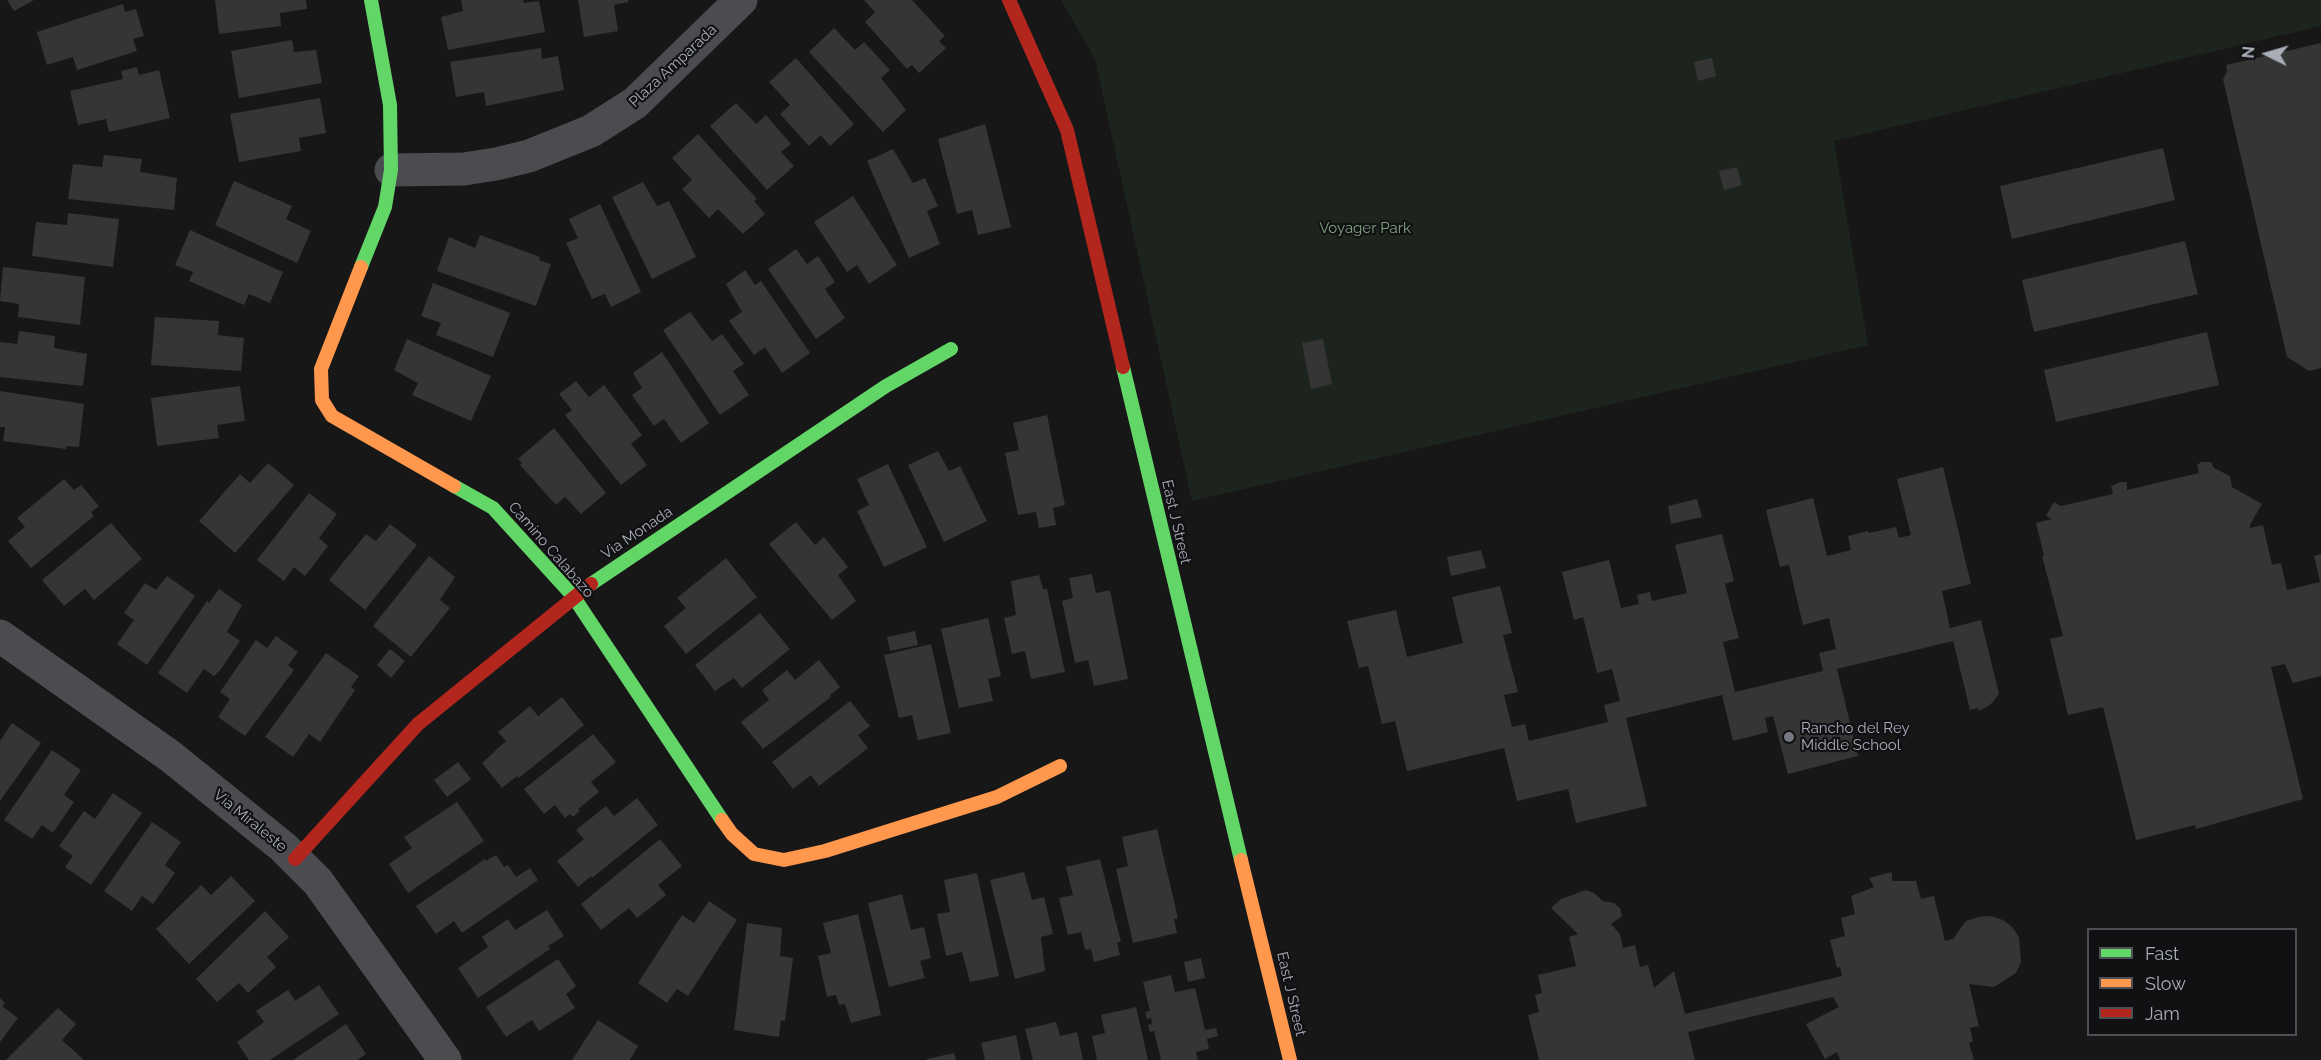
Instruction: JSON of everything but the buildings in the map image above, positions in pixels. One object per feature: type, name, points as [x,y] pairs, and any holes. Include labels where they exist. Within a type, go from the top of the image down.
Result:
[{"type":"street","name":"Camino Calabazo","points":[[371,0],[390,105],[391,170],[385,207],[321,369],[322,400],[332,416],[493,508],[573,596],[732,834],[742,846],[761,856],[784,860],[825,851],[998,797],[1060,766]]},
{"type":"street","name":"Plaza Amparada","points":[[391,170],[464,169],[496,164],[550,149],[591,131],[635,103],[741,0]]},
{"type":"street","name":"East J Street","points":[[1008,0],[1067,130],[1168,563],[1290,1060]]},
{"type":"street","name":"Via Monada","points":[[296,859],[418,724],[573,596],[886,386],[951,349]]},
{"type":"street","name":"Via Miraleste","points":[[0,636],[170,756],[284,847],[318,882],[445,1060]]},
{"type":"green space","name":"Voyager Park","points":[[1061,0],[2321,0],[2321,26],[1834,141],[1868,345],[1192,501],[1095,59]]},
{"type":"traffic: fast","points":[[361,267],[385,207],[391,170],[390,105],[371,0]]},
{"type":"traffic: fast","points":[[591,584],[886,386],[951,349]]},
{"type":"traffic: fast","points":[[1123,367],[1241,860]]},
{"type":"traffic: fast","points":[[454,486],[493,508],[573,596],[722,820]]},
{"type":"traffic: slow","points":[[361,267],[321,369],[322,400],[332,416],[454,486]]},
{"type":"traffic: slow","points":[[722,820],[732,834],[754,854],[784,860],[825,851],[997,797],[1060,766]]},
{"type":"traffic: slow","points":[[1241,860],[1290,1060]]},
{"type":"traffic: jam","points":[[1009,0],[1067,130],[1123,367]]},
{"type":"traffic: jam","points":[[295,859],[418,724],[591,584]]},
{"type":"place","name":"Rancho del Rey Middle School","points":[[1789,737]]}]
